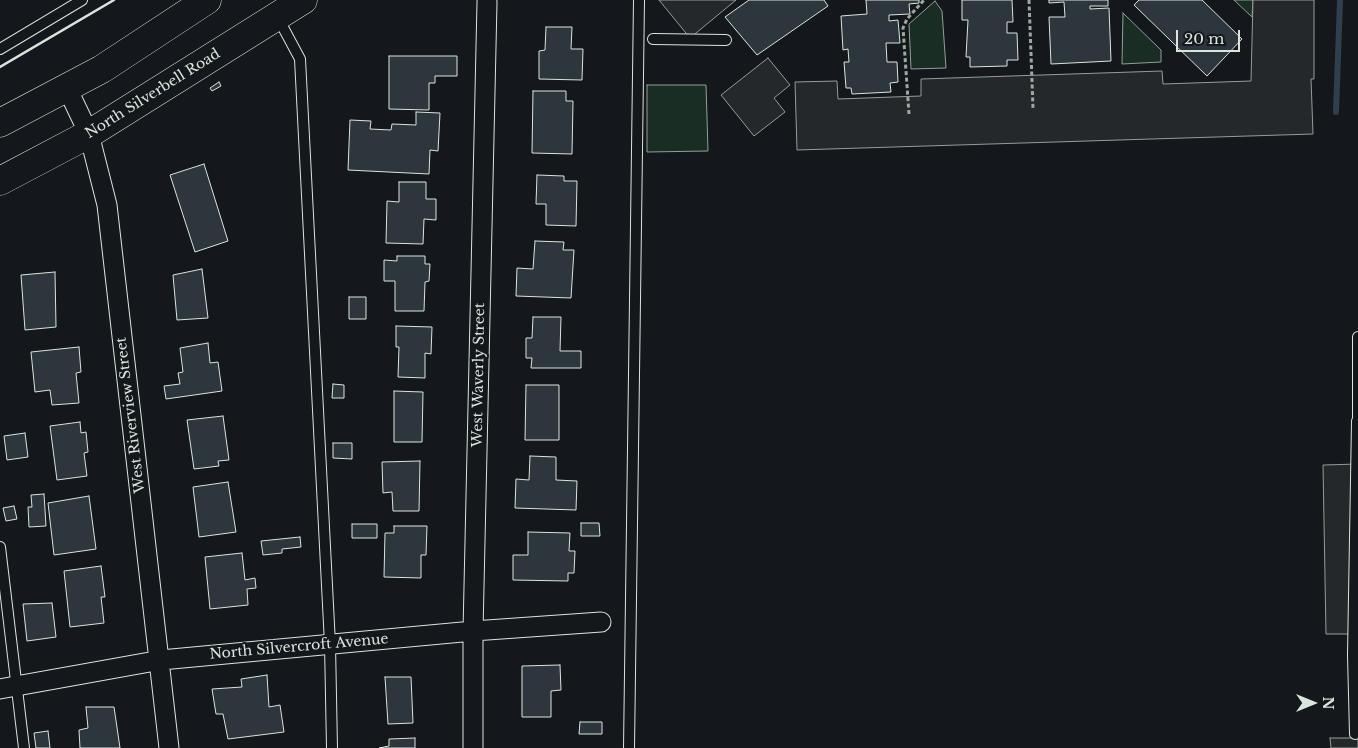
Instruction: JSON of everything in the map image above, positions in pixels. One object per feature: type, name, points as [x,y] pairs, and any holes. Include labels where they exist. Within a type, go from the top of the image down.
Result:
[{"type":"main road","points":[[0,123],[102,69],[207,0]]},
{"type":"main road","name":"North Silverbell Road","points":[[0,181],[89,134],[303,0]]},
{"type":"street","name":"West Waverly Street","points":[[473,748],[473,630],[487,2]]},
{"type":"street","name":"West Riverview Street","points":[[67,88],[89,134],[107,205],[170,748]]},
{"type":"street","name":"North Silvercroft Avenue","points":[[8,688],[161,660],[473,630],[601,622]]},
{"type":"lane","points":[[0,49],[82,0]]},
{"type":"lane","points":[[629,748],[638,0]]},
{"type":"lane","points":[[277,17],[300,59],[330,644],[332,748]]},
{"type":"lane","points":[[653,39],[726,40]]},
{"type":"lane","points":[[1355,734],[1352,655],[1358,337]]},
{"type":"lane","points":[[0,547],[8,688],[24,748]]},
{"type":"path","points":[[909,114],[903,28],[907,19],[924,0]]},
{"type":"path","points":[[1029,0],[1033,108]]},
{"type":"green space","points":[[1234,0],[1253,0],[1252,17]]},
{"type":"green space","points":[[935,1],[942,11],[946,68],[911,69],[909,24]]},
{"type":"green space","points":[[1123,13],[1161,50],[1161,62],[1122,64]]},
{"type":"green space","points":[[647,85],[706,85],[708,151],[647,152]]},
{"type":"shaded area","points":[[659,0],[736,0],[690,38]]},
{"type":"shaded area","points":[[1253,0],[1314,0],[1314,79],[1311,79],[1313,134],[797,150],[795,82],[837,81],[838,99],[921,96],[921,79],[1162,71],[1163,84],[1251,81]]},
{"type":"shaded area","points":[[768,58],[790,85],[774,98],[785,112],[754,136],[721,95]]},
{"type":"shaded area","points":[[1358,464],[1358,634],[1326,634],[1323,465]]},
{"type":"shaded area","points":[[1330,738],[1358,738],[1358,748],[1331,748]]},
{"type":"building","points":[[749,0],[824,0],[828,6],[757,55],[725,17]]},
{"type":"building","points":[[866,0],[919,0],[919,3],[909,4],[910,14],[889,15],[889,21],[898,20],[900,43],[886,43],[887,62],[897,62],[898,82],[890,83],[891,92],[852,94],[851,88],[846,88],[844,62],[849,62],[848,49],[843,50],[841,16],[867,14]]},
{"type":"building","points":[[962,0],[1012,0],[1013,22],[1007,22],[1007,33],[1017,33],[1018,60],[1007,60],[1007,66],[970,67],[970,57],[966,57],[968,20],[962,20]]},
{"type":"building","points":[[1049,0],[1108,0],[1108,6],[1090,6],[1090,9],[1109,8],[1111,61],[1051,64],[1049,17],[1065,17],[1064,2],[1049,3]]},
{"type":"building","points":[[1139,0],[1202,0],[1242,39],[1207,76],[1134,5]]},
{"type":"building","points":[[546,27],[572,27],[571,49],[583,49],[582,80],[539,79],[539,51],[545,50]]},
{"type":"building","points":[[389,56],[457,56],[457,76],[435,76],[435,83],[429,83],[429,110],[389,109]]},
{"type":"building","points":[[219,82],[221,86],[212,91],[210,88]]},
{"type":"building","points":[[533,91],[566,91],[566,101],[573,101],[572,154],[532,153]]},
{"type":"building","points":[[416,112],[440,113],[438,151],[430,150],[429,174],[348,170],[350,120],[371,121],[370,129],[391,130],[392,124],[416,125]]},
{"type":"building","points":[[204,164],[228,241],[195,252],[170,175]]},
{"type":"building","points":[[537,175],[564,176],[564,181],[577,181],[576,226],[546,225],[546,204],[536,204]]},
{"type":"building","points":[[399,182],[426,182],[426,199],[436,199],[436,220],[424,219],[423,244],[386,243],[387,201],[399,202]]},
{"type":"building","points":[[535,241],[564,242],[563,250],[574,250],[571,298],[516,296],[517,268],[533,269]]},
{"type":"building","points":[[397,256],[425,256],[425,264],[430,264],[429,281],[425,282],[424,311],[395,311],[395,281],[384,281],[384,260],[397,261]]},
{"type":"building","points":[[202,269],[208,318],[177,320],[173,275]]},
{"type":"building","points":[[55,272],[56,327],[25,330],[21,275]]},
{"type":"building","points":[[349,297],[366,297],[366,319],[349,319]]},
{"type":"building","points":[[533,317],[561,317],[560,351],[581,351],[581,368],[531,368],[532,358],[526,358],[526,338],[532,338]]},
{"type":"building","points":[[396,326],[432,327],[431,354],[425,353],[425,378],[398,377],[399,347],[396,347]]},
{"type":"building","points":[[208,343],[210,363],[218,362],[222,391],[166,399],[164,386],[180,384],[178,373],[183,372],[180,348]]},
{"type":"building","points":[[79,347],[81,372],[76,373],[79,403],[52,405],[50,390],[35,392],[31,352]]},
{"type":"building","points":[[333,384],[344,385],[344,398],[332,398]]},
{"type":"building","points":[[526,385],[559,385],[559,440],[525,440]]},
{"type":"building","points":[[394,391],[423,392],[422,442],[394,442]]},
{"type":"building","points":[[223,416],[229,460],[218,461],[219,466],[194,469],[187,420]]},
{"type":"building","points":[[80,422],[81,433],[86,432],[88,452],[84,453],[87,476],[57,480],[50,426]]},
{"type":"building","points":[[25,433],[28,457],[7,460],[4,436]]},
{"type":"building","points":[[333,443],[352,443],[352,459],[333,458]]},
{"type":"building","points":[[530,456],[556,457],[556,480],[577,481],[576,510],[515,508],[516,479],[529,480]]},
{"type":"building","points":[[420,461],[419,511],[393,511],[392,492],[383,493],[382,462]]},
{"type":"building","points":[[228,482],[236,532],[199,537],[193,487]]},
{"type":"building","points":[[44,494],[46,526],[29,527],[28,507],[32,507],[31,495]]},
{"type":"building","points":[[89,496],[96,549],[54,555],[48,503]]},
{"type":"building","points":[[14,506],[17,519],[6,521],[3,508]]},
{"type":"building","points":[[581,523],[599,523],[600,536],[581,536]]},
{"type":"building","points":[[352,524],[377,524],[377,538],[352,538]]},
{"type":"building","points":[[394,526],[427,526],[426,555],[421,555],[421,578],[384,577],[385,533],[394,533]]},
{"type":"building","points":[[528,532],[570,533],[569,551],[575,551],[574,573],[568,573],[568,581],[513,580],[513,555],[528,555]]},
{"type":"building","points":[[300,537],[301,547],[282,549],[282,553],[263,555],[261,541]]},
{"type":"building","points":[[242,553],[245,580],[255,578],[256,588],[247,589],[248,605],[210,609],[205,557]]},
{"type":"building","points":[[101,566],[105,597],[101,597],[104,623],[70,627],[64,571]]},
{"type":"building","points":[[52,603],[56,637],[27,641],[23,604]]},
{"type":"building","points":[[560,665],[561,690],[551,691],[551,717],[522,717],[522,666]]},
{"type":"building","points":[[267,675],[269,707],[280,705],[284,732],[228,739],[223,714],[216,714],[212,689],[242,687],[241,679]]},
{"type":"building","points":[[385,677],[411,677],[413,723],[388,724]]},
{"type":"building","points":[[86,707],[114,707],[120,748],[80,748],[79,730],[88,728]]},
{"type":"building","points":[[580,722],[602,722],[602,734],[579,734]]},
{"type":"building","points":[[48,731],[50,748],[36,748],[34,733]]},
{"type":"building","points":[[415,738],[415,748],[379,748],[389,746],[389,739]]},
{"type":"waterway","points":[[1336,112],[1340,0]]},
{"type":"wall","points":[[0,67],[114,0]]}]
